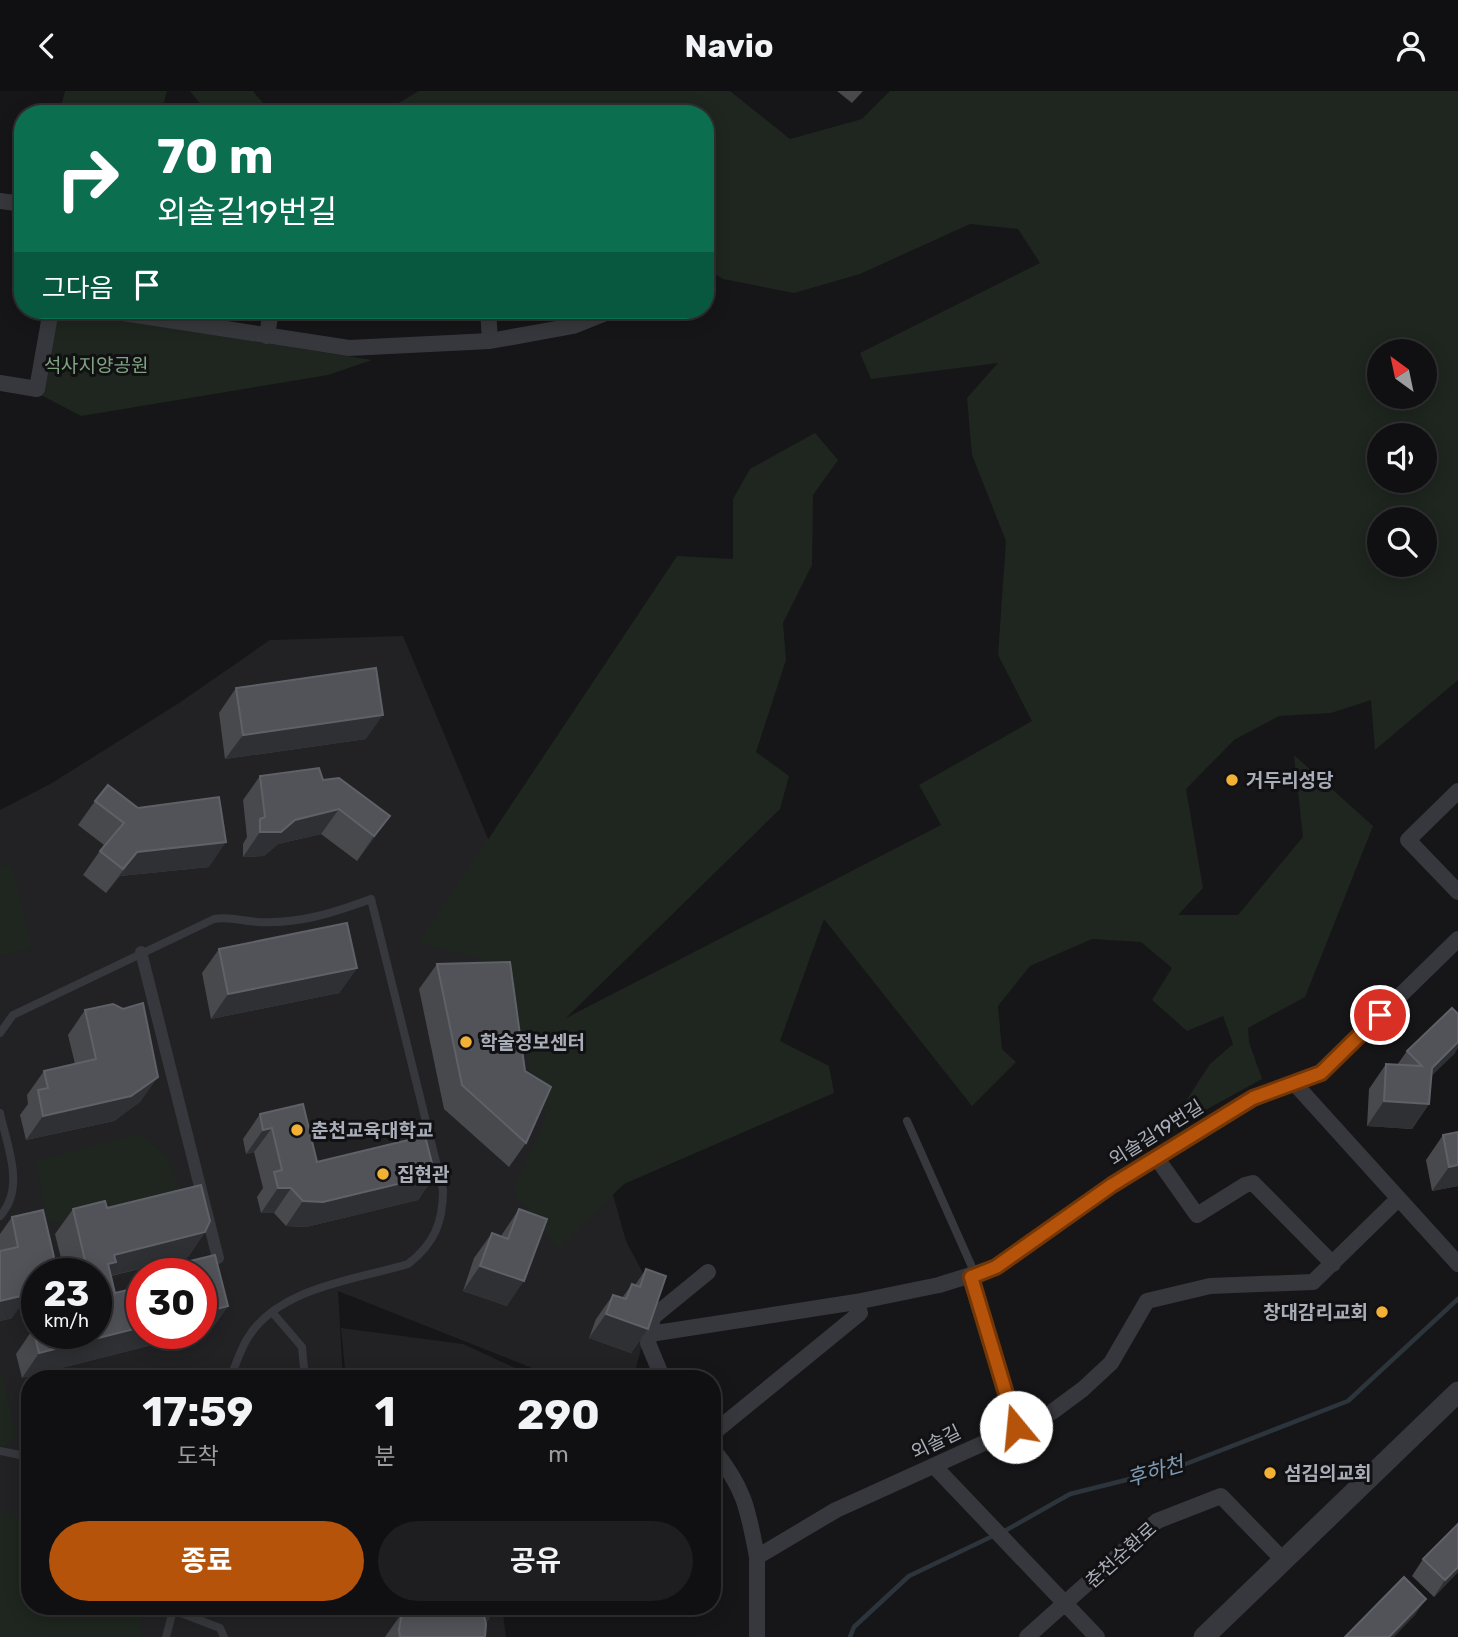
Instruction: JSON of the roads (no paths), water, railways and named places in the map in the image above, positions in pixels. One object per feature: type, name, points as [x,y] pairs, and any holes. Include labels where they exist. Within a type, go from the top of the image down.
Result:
[{"type":"street","points":[[0,383],[37,389],[49,319]]},
{"type":"street","points":[[160,319],[349,348],[490,341],[573,326],[590,319]]},
{"type":"street","points":[[267,336],[270,319]]},
{"type":"street","points":[[489,319],[490,341]]},
{"type":"street","points":[[1458,792],[1408,840],[1458,892]]},
{"type":"street","name":"외솔길19번길","points":[[650,1334],[856,1301],[973,1276],[996,1267],[1156,1157],[1253,1098],[1321,1073],[1458,939]]},
{"type":"street","points":[[141,952],[218,1258]]},
{"type":"street","points":[[1295,1084],[1458,1264]]},
{"type":"street","points":[[1156,1157],[1197,1215],[1245,1185],[1253,1183],[1333,1264]]},
{"type":"street","name":"외솔길","points":[[757,1557],[836,1510],[1052,1412],[1083,1389],[1111,1363],[1147,1301],[1210,1286],[1313,1282],[1398,1199]]},
{"type":"street","points":[[659,1370],[648,1343],[653,1317],[708,1272]]},
{"type":"street","points":[[973,1276],[1016,1427]]},
{"type":"street","points":[[721,1427],[860,1313],[856,1301]]},
{"type":"street","points":[[1204,1637],[1458,1392]]},
{"type":"street","points":[[721,1459],[736,1477],[748,1509],[757,1557],[757,1637]]},
{"type":"street","points":[[935,1467],[1097,1637]]},
{"type":"street","name":"춘천순환로","points":[[1027,1637],[1157,1521],[1221,1496],[1284,1561]]},
{"type":"lane","points":[[0,1033],[13,1015],[214,919],[225,917],[256,922],[314,919],[371,899],[443,1190],[443,1214],[437,1232],[423,1252],[408,1264],[290,1299],[248,1337],[234,1370]]},
{"type":"lane","points":[[0,1113],[14,1176],[12,1201],[0,1216]]},
{"type":"lane","points":[[907,1121],[973,1276]]},
{"type":"lane","points":[[272,1313],[302,1347],[304,1370]]},
{"type":"lane","points":[[0,1451],[21,1455]]},
{"type":"lane","points":[[166,1637],[172,1615]]},
{"type":"lane","points":[[190,1615],[220,1628],[224,1637]]},
{"type":"waterway","name":"후하천","points":[[1003,1532],[1070,1494],[1178,1467],[1348,1401],[1458,1299]]},
{"type":"waterway","name":"후하천","points":[[850,1637],[854,1627],[909,1576],[995,1535]]},
{"type":"place","name":"거두리성당","points":[[1232,780]]},
{"type":"place","name":"학술정보센터","points":[[466,1042]]},
{"type":"place","name":"춘천교육대학교","points":[[297,1130]]},
{"type":"place","name":"집현관","points":[[383,1174]]},
{"type":"place","name":"창대감리교회","points":[[1382,1312]]},
{"type":"place","name":"섬김의교회","points":[[1270,1473]]},
{"type":"park label","name":"석사지양공원","points":[[96,365]]}]
